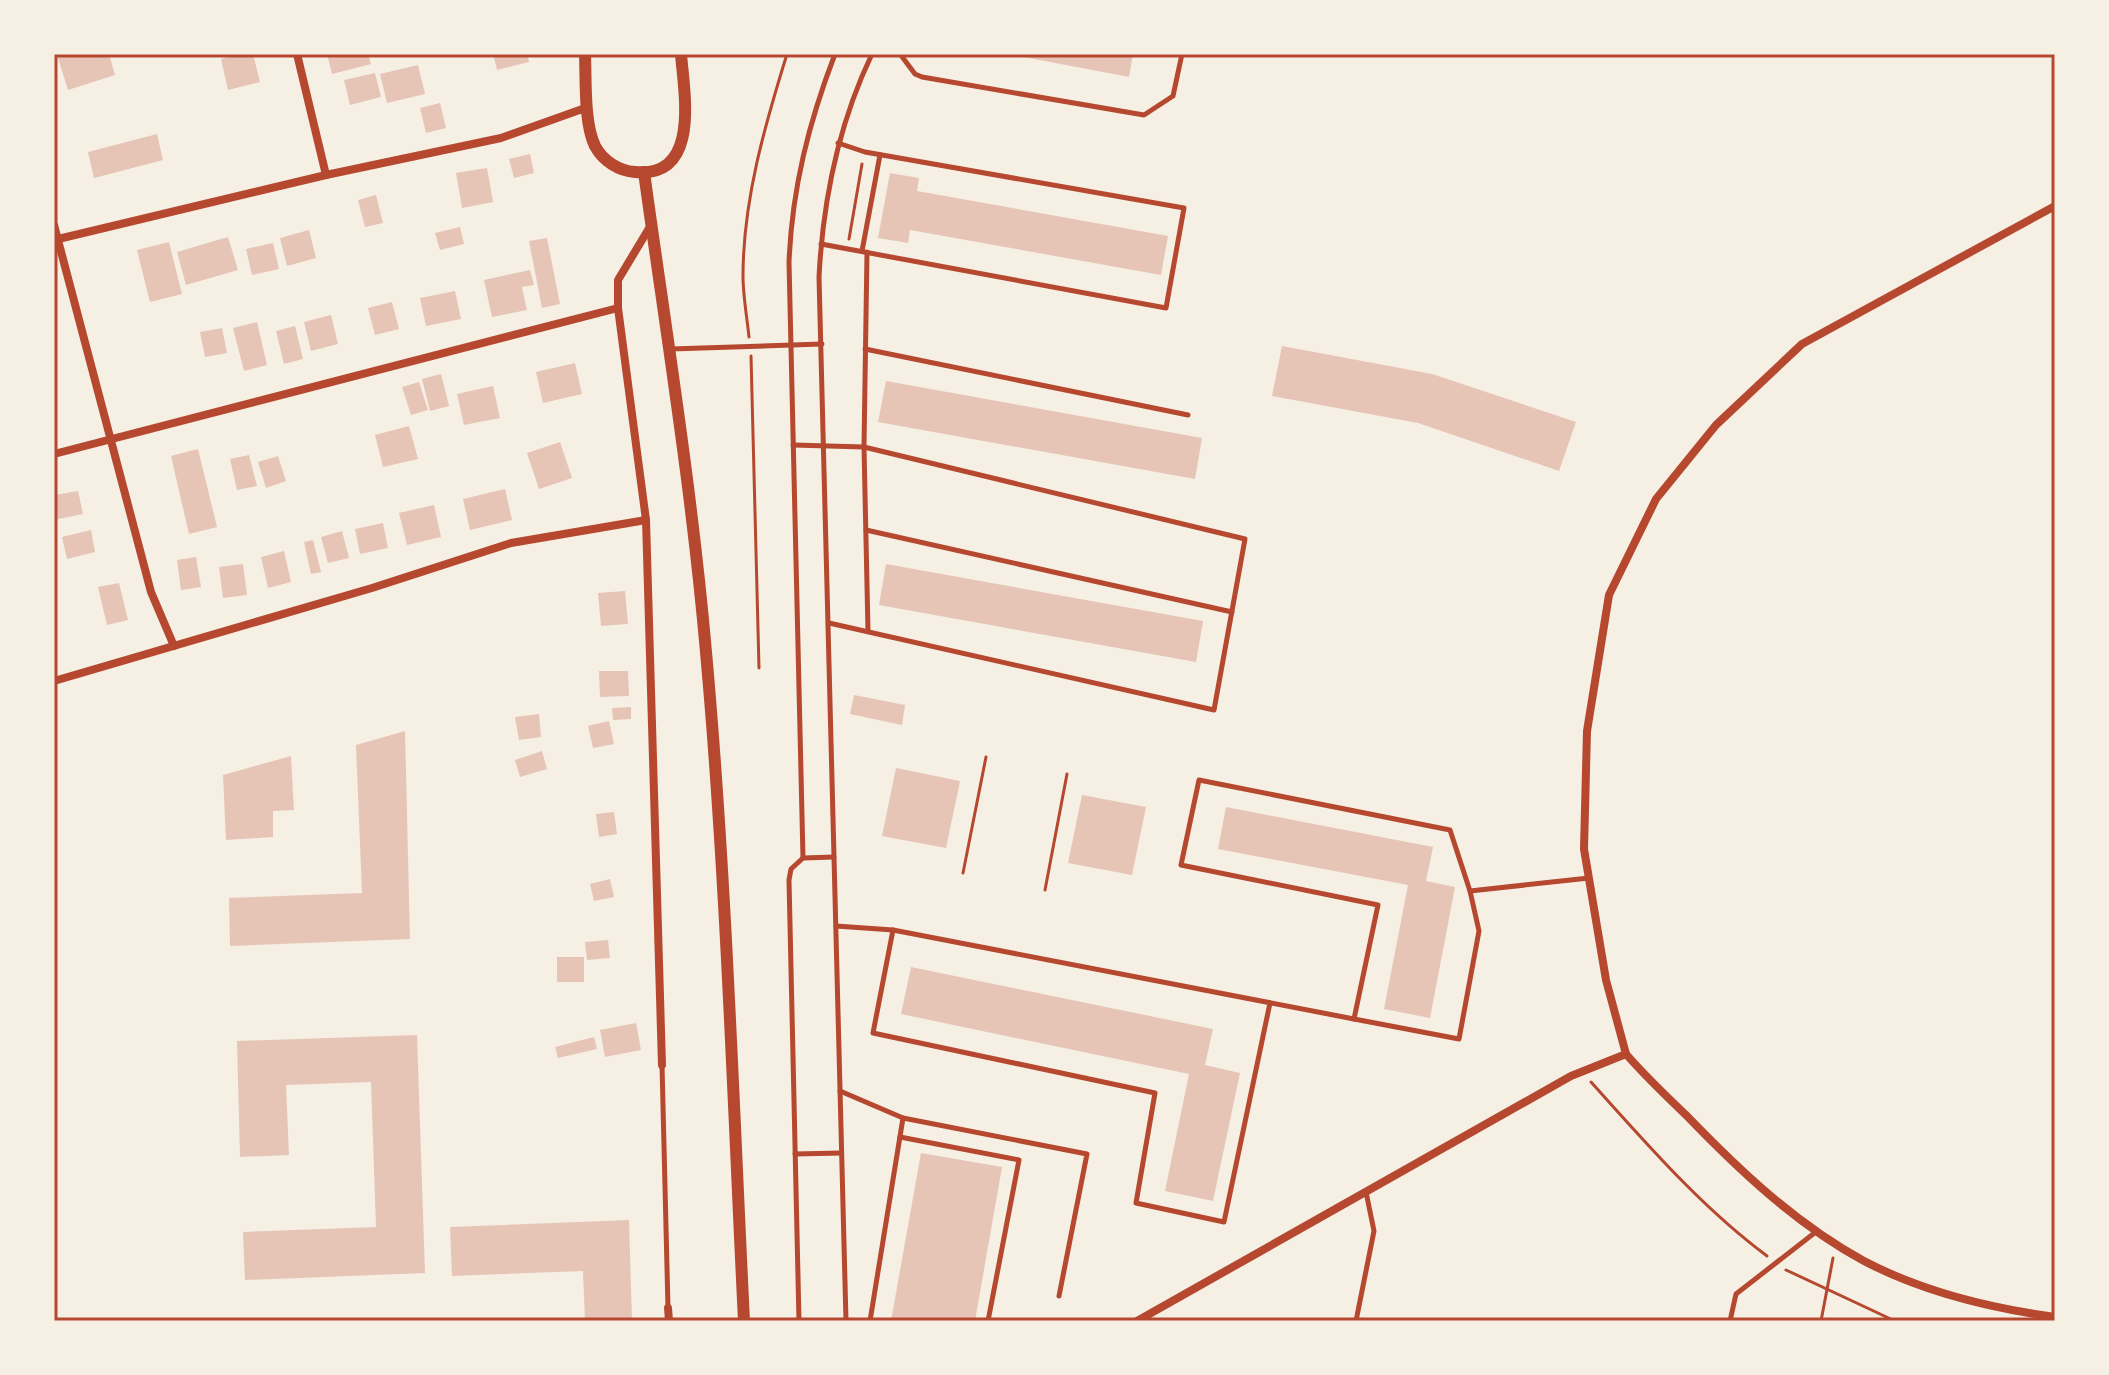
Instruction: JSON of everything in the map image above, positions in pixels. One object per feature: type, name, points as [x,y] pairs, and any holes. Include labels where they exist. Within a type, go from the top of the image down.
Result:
[{"type":"street","points":[[297,54],[326,175]]},
{"type":"street","points":[[585,54],[592,135],[603,157],[626,171],[644,172],[660,168],[673,158],[685,135],[681,54]]},
{"type":"street","points":[[56,240],[326,175],[501,138],[588,107]]},
{"type":"street","points":[[644,172],[693,524],[715,760],[744,1321]]},
{"type":"street","points":[[2055,206],[1802,344],[1716,425],[1656,499],[1609,595],[1587,731],[1584,849],[1606,980],[1626,1054],[1645,1077],[1773,1199],[1865,1261],[1927,1288],[1999,1309],[2055,1317]]},
{"type":"street","points":[[54,225],[151,592],[174,646]]},
{"type":"street","points":[[652,225],[618,280],[618,308],[646,520],[662,1065]]},
{"type":"street","points":[[54,454],[618,308]]},
{"type":"street","points":[[54,681],[372,588],[511,543],[646,520]]},
{"type":"street","points":[[1137,1321],[1583,1072],[1626,1054]]},
{"type":"street","points":[[668,1308],[669,1321]]},
{"type":"lane","points":[[803,858],[789,262],[793,208],[808,130],[835,54]]},
{"type":"lane","points":[[846,1321],[821,244],[830,176],[838,143],[872,54]]},
{"type":"lane","points":[[900,54],[911,70],[922,77],[1144,115],[1173,96],[1182,54]]},
{"type":"lane","points":[[821,244],[1166,308],[1184,208],[880,155],[838,143]]},
{"type":"lane","points":[[868,631],[864,447],[865,252],[880,155]]},
{"type":"lane","points":[[669,349],[822,344]]},
{"type":"lane","points":[[865,349],[1188,415]]},
{"type":"lane","points":[[793,445],[864,447],[1245,539],[1214,710],[829,623]]},
{"type":"lane","points":[[866,530],[1232,612]]},
{"type":"lane","points":[[836,926],[893,930],[1270,1003],[1354,1019],[1459,1039],[1479,931],[1450,830],[1199,780],[1181,865],[1378,905],[1354,1019]]},
{"type":"lane","points":[[799,1321],[789,880],[791,869],[803,858],[834,857]]},
{"type":"lane","points":[[1470,891],[1589,878]]},
{"type":"lane","points":[[893,930],[873,1033],[1155,1093],[1136,1203],[1224,1222],[1270,1003]]},
{"type":"lane","points":[[662,1065],[668,1308]]},
{"type":"lane","points":[[840,1091],[903,1118],[1087,1154],[1059,1296]]},
{"type":"lane","points":[[870,1321],[903,1118]]},
{"type":"lane","points":[[900,1137],[1019,1160],[988,1321]]},
{"type":"lane","points":[[795,1154],[841,1153]]},
{"type":"lane","points":[[1356,1321],[1374,1231],[1366,1191]]},
{"type":"lane","points":[[1730,1321],[1736,1294],[1817,1230]]},
{"type":"path","points":[[759,668],[750,346],[743,276],[756,164],[787,54]]},
{"type":"path","points":[[847,248],[865,152]]},
{"type":"path","points":[[963,873],[986,757]]},
{"type":"path","points":[[1045,890],[1067,774]]},
{"type":"path","points":[[1583,1072],[1638,1134],[1734,1232],[1775,1263],[1827,1292],[1895,1321]]},
{"type":"path","points":[[1821,1321],[1836,1243]]},
{"type":"building","points":[[72,54],[109,54],[115,75],[68,90],[58,58]]},
{"type":"building","points":[[253,54],[260,82],[228,90],[221,59]]},
{"type":"building","points":[[327,54],[368,54],[371,64],[332,74]]},
{"type":"building","points":[[493,54],[527,54],[529,62],[497,70]]},
{"type":"building","points":[[1008,54],[1133,54],[1129,77]]},
{"type":"building","points":[[418,65],[425,94],[387,103],[380,74]]},
{"type":"building","points":[[375,73],[381,97],[350,105],[344,80]]},
{"type":"building","points":[[440,103],[446,128],[426,133],[420,108]]},
{"type":"building","points":[[157,134],[163,160],[94,178],[88,152]]},
{"type":"building","points":[[530,154],[534,173],[514,178],[509,159]]},
{"type":"building","points":[[487,168],[493,202],[462,208],[456,173]]},
{"type":"building","points":[[890,173],[919,178],[917,191],[1168,236],[1161,275],[910,230],[908,243],[878,238]]},
{"type":"building","points":[[376,195],[383,223],[365,227],[358,200]]},
{"type":"building","points":[[460,227],[464,244],[440,250],[435,233]]},
{"type":"building","points":[[309,230],[316,258],[287,266],[280,238]]},
{"type":"building","points":[[228,237],[238,270],[186,285],[177,252]]},
{"type":"building","points":[[547,238],[560,304],[542,308],[529,241]]},
{"type":"building","points":[[169,242],[182,294],[150,302],[137,250]]},
{"type":"building","points":[[273,243],[279,269],[252,275],[246,249]]},
{"type":"building","points":[[530,270],[534,285],[522,287],[527,310],[492,317],[484,280]]},
{"type":"building","points":[[455,291],[461,319],[426,326],[420,298]]},
{"type":"building","points":[[392,302],[399,329],[375,335],[368,308]]},
{"type":"building","points":[[331,315],[338,344],[311,351],[304,322]]},
{"type":"building","points":[[257,322],[267,365],[244,371],[233,328]]},
{"type":"building","points":[[295,326],[303,359],[284,364],[276,331]]},
{"type":"building","points":[[222,328],[227,353],[205,357],[200,332]]},
{"type":"building","points":[[1282,346],[1432,374],[1576,422],[1559,471],[1418,423],[1272,396]]},
{"type":"building","points":[[575,363],[582,394],[543,403],[536,372]]},
{"type":"building","points":[[441,374],[449,406],[430,411],[422,379]]},
{"type":"building","points":[[886,381],[1202,438],[1195,479],[878,422]]},
{"type":"building","points":[[419,382],[428,410],[411,415],[402,387]]},
{"type":"building","points":[[493,386],[500,418],[464,425],[457,394]]},
{"type":"building","points":[[409,426],[418,459],[383,467],[375,435]]},
{"type":"building","points":[[560,442],[572,478],[539,489],[527,453]]},
{"type":"building","points":[[198,449],[217,527],[189,534],[171,456]]},
{"type":"building","points":[[249,455],[257,486],[237,490],[230,459]]},
{"type":"building","points":[[278,456],[286,481],[266,488],[258,462]]},
{"type":"building","points":[[505,489],[512,520],[470,530],[463,499]]},
{"type":"building","points":[[78,491],[83,514],[54,520],[54,495]]},
{"type":"building","points":[[434,505],[441,537],[407,545],[399,513]]},
{"type":"building","points":[[383,523],[388,548],[360,554],[355,529]]},
{"type":"building","points":[[91,530],[95,552],[67,559],[62,537]]},
{"type":"building","points":[[342,531],[349,558],[328,563],[321,537]]},
{"type":"building","points":[[313,540],[321,572],[311,574],[304,542]]},
{"type":"building","points":[[284,551],[291,582],[268,588],[261,557]]},
{"type":"building","points":[[196,557],[201,587],[181,590],[177,560]]},
{"type":"building","points":[[243,564],[247,595],[223,598],[219,567]]},
{"type":"building","points":[[886,564],[1203,621],[1196,662],[879,605]]},
{"type":"building","points":[[119,583],[128,620],[107,625],[98,587]]},
{"type":"building","points":[[625,591],[628,624],[601,626],[598,593]]},
{"type":"building","points":[[599,671],[628,671],[629,696],[600,697]]},
{"type":"building","points":[[854,695],[905,705],[902,725],[850,714]]},
{"type":"building","points":[[631,707],[631,719],[613,720],[612,708]]},
{"type":"building","points":[[539,714],[541,737],[519,740],[515,717]]},
{"type":"building","points":[[609,721],[614,744],[593,748],[588,726]]},
{"type":"building","points":[[405,731],[410,939],[230,946],[229,898],[362,893],[356,745]]},
{"type":"building","points":[[542,751],[547,769],[520,777],[515,760]]},
{"type":"building","points":[[291,756],[294,810],[273,811],[273,837],[226,840],[223,775]]},
{"type":"building","points":[[896,768],[960,781],[946,848],[882,836]]},
{"type":"building","points":[[1082,795],[1146,807],[1132,875],[1068,863]]},
{"type":"building","points":[[1226,807],[1433,847],[1426,881],[1455,887],[1430,1018],[1384,1009],[1408,885],[1218,849]]},
{"type":"building","points":[[614,812],[617,834],[599,837],[596,814]]},
{"type":"building","points":[[610,879],[614,897],[594,901],[590,884]]},
{"type":"building","points":[[608,940],[610,958],[587,960],[585,942]]},
{"type":"building","points":[[557,957],[584,957],[584,982],[557,982]]},
{"type":"building","points":[[911,967],[1213,1029],[1205,1065],[1240,1073],[1213,1201],[1165,1191],[1189,1074],[901,1014]]},
{"type":"building","points":[[636,1023],[641,1050],[605,1057],[600,1030]]},
{"type":"building","points":[[417,1035],[425,1273],[245,1280],[243,1232],[376,1227],[371,1082],[286,1085],[289,1155],[240,1157],[237,1041]]},
{"type":"building","points":[[594,1037],[597,1049],[558,1058],[555,1047]]},
{"type":"building","points":[[921,1153],[1002,1167],[975,1321],[891,1321]]},
{"type":"building","points":[[629,1220],[632,1321],[585,1321],[583,1271],[452,1276],[450,1227]]}]
